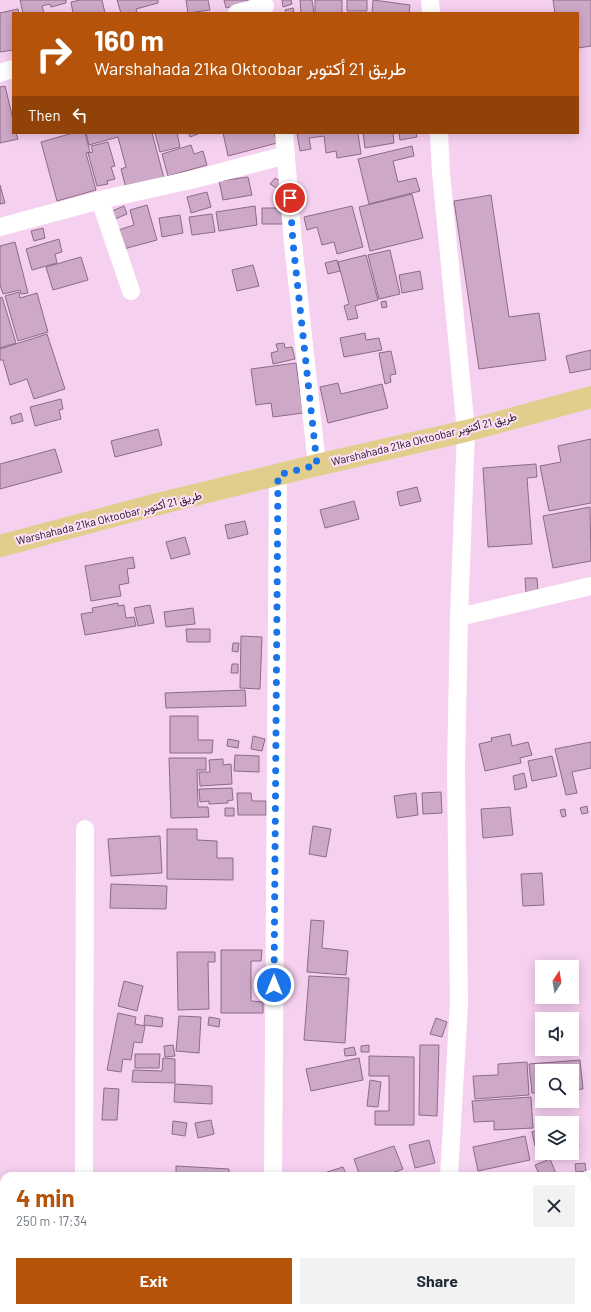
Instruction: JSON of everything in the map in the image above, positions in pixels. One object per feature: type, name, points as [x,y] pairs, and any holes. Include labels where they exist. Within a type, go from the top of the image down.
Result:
[{"type":"main road","name":"Warshahada 21ka Oktoobar طريق 21 أكتوبر","points":[[0,546],[154,505],[317,465],[466,431],[591,397]]},
{"type":"street","points":[[430,0],[431,12]]},
{"type":"street","points":[[241,12],[265,6]]},
{"type":"street","points":[[0,72],[12,69]]},
{"type":"street","points":[[284,134],[293,243],[317,465]]},
{"type":"street","points":[[439,134],[442,180],[466,431],[459,617],[456,769],[459,1003],[449,1172]]},
{"type":"street","points":[[0,227],[100,200],[195,179],[286,155]]},
{"type":"street","points":[[100,200],[131,291]]},
{"type":"street","points":[[273,1172],[278,475]]},
{"type":"street","points":[[459,617],[591,586]]},
{"type":"street","points":[[84,1172],[85,829]]},
{"type":"building","points":[[20,0],[66,0],[66,3],[51,7],[50,4],[42,6],[44,12],[23,12]]},
{"type":"building","points":[[80,0],[102,0],[105,12],[73,12],[71,2]]},
{"type":"building","points":[[117,0],[158,0],[158,3],[136,9],[137,12],[121,12]]},
{"type":"building","points":[[186,0],[208,0],[210,10],[188,12]]},
{"type":"building","points":[[224,0],[248,0],[248,2],[226,8]]},
{"type":"building","points":[[282,0],[291,0],[292,4],[283,7]]},
{"type":"building","points":[[300,0],[312,0],[314,12],[301,12]]},
{"type":"building","points":[[315,0],[342,0],[342,12],[315,12]]},
{"type":"building","points":[[347,0],[367,0],[367,11],[347,11]]},
{"type":"building","points":[[373,0],[410,5],[409,12],[372,12]]},
{"type":"building","points":[[553,0],[591,0],[591,46],[579,48],[579,12],[555,12]]},
{"type":"building","points":[[293,8],[294,12],[286,12],[285,10]]},
{"type":"building","points":[[18,9],[19,12],[12,12],[12,50],[0,52],[0,13]]},
{"type":"building","points":[[5,86],[12,115],[12,134],[16,134],[18,139],[0,143],[0,87]]},
{"type":"building","points":[[69,134],[85,134],[90,152],[86,153],[96,190],[57,201],[41,142]]},
{"type":"building","points":[[86,134],[152,134],[164,178],[126,188],[121,169],[126,167],[118,137],[89,145]]},
{"type":"building","points":[[155,134],[177,134],[180,147],[160,152]]},
{"type":"building","points":[[189,134],[198,134],[190,137]]},
{"type":"building","points":[[223,134],[274,134],[277,143],[228,156]]},
{"type":"building","points":[[297,134],[358,134],[361,154],[337,158],[336,151],[326,153],[324,136],[309,138],[311,149],[300,151]]},
{"type":"building","points":[[363,134],[393,134],[394,143],[365,148]]},
{"type":"building","points":[[399,134],[416,134],[417,137],[400,140]]},
{"type":"building","points":[[108,142],[115,166],[111,167],[115,179],[107,181],[108,184],[97,186],[88,153],[93,152],[91,146]]},
{"type":"building","points":[[191,145],[194,154],[203,151],[207,165],[168,176],[162,154]]},
{"type":"building","points":[[412,146],[414,156],[393,161],[398,182],[416,178],[420,191],[369,204],[358,159]]},
{"type":"building","points":[[248,177],[252,195],[223,200],[219,181]]},
{"type":"building","points":[[275,178],[285,184],[281,191],[270,184]]},
{"type":"building","points":[[0,185],[5,203],[0,204]]},
{"type":"building","points":[[207,192],[211,207],[191,213],[187,197]]},
{"type":"building","points":[[412,194],[423,238],[370,251],[359,207]]},
{"type":"building","points":[[491,195],[509,317],[539,313],[546,360],[479,369],[454,201]]},
{"type":"building","points":[[147,205],[157,240],[120,250],[115,231],[134,225],[130,210]]},
{"type":"building","points":[[124,206],[127,214],[115,219],[112,211]]},
{"type":"building","points":[[255,206],[257,225],[219,231],[216,212]]},
{"type":"building","points":[[352,206],[363,247],[337,254],[334,242],[322,245],[317,227],[307,230],[304,217]]},
{"type":"building","points":[[262,208],[284,208],[285,224],[262,224]]},
{"type":"building","points":[[212,214],[215,232],[192,235],[189,217]]},
{"type":"building","points":[[180,215],[183,233],[162,237],[159,218]]},
{"type":"building","points":[[43,228],[45,238],[34,241],[31,231]]},
{"type":"building","points":[[59,239],[62,252],[55,254],[57,263],[32,270],[26,249]]},
{"type":"building","points":[[15,242],[28,293],[21,294],[20,290],[3,294],[0,285],[0,246]]},
{"type":"building","points":[[390,250],[400,294],[379,299],[368,255]]},
{"type":"building","points":[[366,255],[378,300],[355,306],[358,318],[348,320],[344,306],[349,304],[338,262]]},
{"type":"building","points":[[81,257],[88,280],[53,290],[46,267]]},
{"type":"building","points":[[337,260],[340,271],[328,274],[325,263]]},
{"type":"building","points":[[253,265],[259,286],[237,291],[232,270]]},
{"type":"building","points":[[420,271],[423,289],[402,293],[399,275]]},
{"type":"building","points":[[19,292],[20,298],[37,293],[48,332],[18,341],[5,296]]},
{"type":"building","points":[[2,297],[16,343],[0,348],[0,298]]},
{"type":"building","points":[[386,301],[387,307],[382,308],[381,302]]},
{"type":"building","points":[[365,333],[366,340],[379,338],[382,350],[344,357],[340,338]]},
{"type":"building","points":[[47,334],[65,389],[34,399],[27,379],[10,385],[3,360],[0,360],[0,349]]},
{"type":"building","points":[[284,343],[285,348],[292,347],[295,359],[273,364],[271,353],[278,351],[276,344]]},
{"type":"building","points":[[591,350],[591,369],[570,373],[566,356]]},
{"type":"building","points":[[391,351],[396,374],[390,375],[391,382],[385,384],[379,353]]},
{"type":"building","points":[[296,363],[303,413],[273,417],[271,403],[256,405],[251,369]]},
{"type":"building","points":[[338,383],[341,394],[382,384],[388,408],[328,423],[320,387]]},
{"type":"building","points":[[61,399],[63,409],[59,410],[61,419],[35,426],[30,407]]},
{"type":"building","points":[[21,413],[23,421],[12,424],[10,417]]},
{"type":"building","points":[[158,429],[162,445],[115,457],[111,441]]},
{"type":"building","points":[[591,439],[591,503],[549,511],[540,466],[561,462],[558,446]]},
{"type":"building","points":[[55,449],[62,472],[0,489],[0,464]]},
{"type":"building","points":[[536,464],[537,477],[527,478],[532,544],[488,547],[483,468]]},
{"type":"building","points":[[417,487],[421,501],[400,506],[397,492]]},
{"type":"building","points":[[354,501],[359,519],[325,528],[320,510]]},
{"type":"building","points":[[590,507],[591,561],[553,568],[543,516]]},
{"type":"building","points":[[245,521],[248,534],[228,539],[225,525]]},
{"type":"building","points":[[185,537],[190,554],[171,559],[166,542]]},
{"type":"building","points":[[133,557],[135,568],[127,569],[129,583],[119,585],[121,596],[91,601],[85,566]]},
{"type":"building","points":[[525,578],[537,578],[538,592],[526,593]]},
{"type":"building","points":[[118,603],[118,606],[124,605],[126,618],[134,617],[136,626],[85,635],[81,614],[93,612],[92,608]]},
{"type":"building","points":[[150,605],[154,623],[138,626],[134,608]]},
{"type":"building","points":[[193,608],[195,624],[166,627],[164,612]]},
{"type":"building","points":[[186,629],[210,629],[210,642],[187,642]]},
{"type":"building","points":[[241,636],[262,637],[260,689],[240,688]]},
{"type":"building","points":[[233,643],[239,643],[238,652],[232,651]]},
{"type":"building","points":[[232,664],[238,664],[238,673],[231,673]]},
{"type":"building","points":[[245,690],[246,706],[166,708],[165,693]]},
{"type":"building","points":[[170,716],[198,716],[198,740],[213,740],[212,753],[170,753]]},
{"type":"building","points":[[510,734],[512,746],[528,742],[532,755],[520,758],[521,763],[485,771],[479,744],[492,741],[491,738]]},
{"type":"building","points":[[253,736],[265,739],[262,751],[251,749]]},
{"type":"building","points":[[228,739],[239,741],[238,748],[227,746]]},
{"type":"building","points":[[591,742],[591,768],[572,772],[577,793],[566,795],[555,749]]},
{"type":"building","points":[[235,755],[259,756],[259,772],[234,771]]},
{"type":"building","points":[[552,756],[557,776],[532,781],[528,761]]},
{"type":"building","points":[[169,758],[206,758],[206,770],[197,770],[198,807],[208,807],[209,817],[171,818]]},
{"type":"building","points":[[223,759],[223,765],[231,764],[232,784],[200,786],[199,772],[210,772],[209,760]]},
{"type":"building","points":[[524,773],[527,787],[515,790],[513,776]]},
{"type":"building","points":[[232,788],[233,800],[227,801],[228,803],[209,804],[209,801],[200,802],[199,789]]},
{"type":"building","points":[[441,792],[442,813],[423,814],[422,793]]},
{"type":"building","points":[[237,793],[251,793],[252,801],[266,801],[266,815],[238,815]]},
{"type":"building","points":[[416,793],[418,815],[397,818],[394,796]]},
{"type":"building","points":[[587,806],[588,813],[582,814],[580,808]]},
{"type":"building","points":[[510,807],[513,835],[483,838],[481,809]]},
{"type":"building","points":[[225,808],[234,808],[234,816],[225,816]]},
{"type":"building","points":[[565,809],[566,816],[562,817],[560,810]]},
{"type":"building","points":[[313,826],[331,829],[326,857],[309,854]]},
{"type":"building","points":[[167,829],[197,829],[197,840],[217,841],[217,858],[233,858],[233,880],[167,879]]},
{"type":"building","points":[[160,836],[162,873],[111,876],[108,839]]},
{"type":"building","points":[[542,873],[544,905],[523,906],[521,874]]},
{"type":"building","points":[[111,884],[167,886],[166,909],[110,908]]},
{"type":"building","points":[[311,920],[324,921],[322,948],[348,951],[346,975],[307,972]]},
{"type":"building","points":[[221,950],[262,950],[261,961],[251,961],[251,1001],[263,1002],[263,1013],[221,1013]]},
{"type":"building","points":[[177,952],[215,952],[215,962],[208,962],[209,1009],[178,1010]]},
{"type":"building","points":[[309,976],[349,978],[345,1043],[304,1040]]},
{"type":"building","points":[[124,981],[143,986],[137,1011],[118,1006]]},
{"type":"building","points":[[118,1013],[136,1017],[135,1024],[145,1026],[142,1043],[134,1042],[131,1060],[123,1059],[121,1072],[107,1070]]},
{"type":"building","points":[[145,1015],[163,1018],[162,1027],[144,1025]]},
{"type":"building","points":[[179,1016],[201,1017],[199,1053],[176,1051]]},
{"type":"building","points":[[209,1017],[220,1019],[219,1027],[208,1025]]},
{"type":"building","points":[[436,1018],[447,1022],[442,1037],[430,1034]]},
{"type":"building","points":[[173,1045],[175,1056],[165,1057],[164,1046]]},
{"type":"building","points":[[369,1045],[369,1052],[361,1052],[361,1046]]},
{"type":"building","points":[[420,1045],[439,1045],[437,1116],[419,1115]]},
{"type":"building","points":[[354,1047],[356,1055],[345,1056],[344,1049]]},
{"type":"building","points":[[135,1054],[160,1054],[159,1068],[135,1068]]},
{"type":"building","points":[[369,1056],[414,1057],[414,1125],[375,1125],[375,1111],[389,1111],[389,1076],[369,1076]]},
{"type":"building","points":[[163,1058],[175,1059],[175,1083],[132,1082],[133,1070],[162,1071]]},
{"type":"building","points":[[359,1058],[363,1080],[311,1091],[306,1069]]},
{"type":"building","points":[[580,1060],[583,1089],[579,1089],[579,1064],[535,1064],[535,1093],[532,1093],[529,1064]]},
{"type":"building","points":[[527,1062],[529,1095],[475,1099],[473,1076],[498,1075],[498,1064]]},
{"type":"building","points":[[370,1080],[381,1082],[378,1107],[367,1106]]},
{"type":"building","points":[[175,1084],[212,1086],[212,1104],[174,1102]]},
{"type":"building","points":[[104,1088],[119,1089],[117,1120],[102,1120]]},
{"type":"building","points":[[531,1097],[533,1128],[494,1130],[494,1121],[474,1122],[472,1101]]},
{"type":"building","points":[[211,1120],[214,1134],[198,1138],[195,1123]]},
{"type":"building","points":[[173,1121],[187,1123],[185,1136],[172,1134]]},
{"type":"building","points":[[535,1131],[535,1146],[532,1132]]},
{"type":"building","points":[[525,1136],[530,1160],[478,1171],[473,1147]]},
{"type":"building","points":[[429,1140],[435,1163],[415,1168],[409,1145]]},
{"type":"building","points":[[394,1146],[403,1169],[395,1172],[359,1172],[354,1159]]},
{"type":"building","points":[[550,1160],[555,1172],[538,1172],[535,1165]]},
{"type":"building","points":[[585,1163],[586,1171],[576,1172],[575,1164]]},
{"type":"building","points":[[176,1166],[229,1169],[229,1172],[176,1172]]},
{"type":"building","points":[[343,1167],[345,1172],[327,1172]]},
{"type":"route","points":[[274,985],[278,475],[317,465],[293,243],[290,198]]}]
